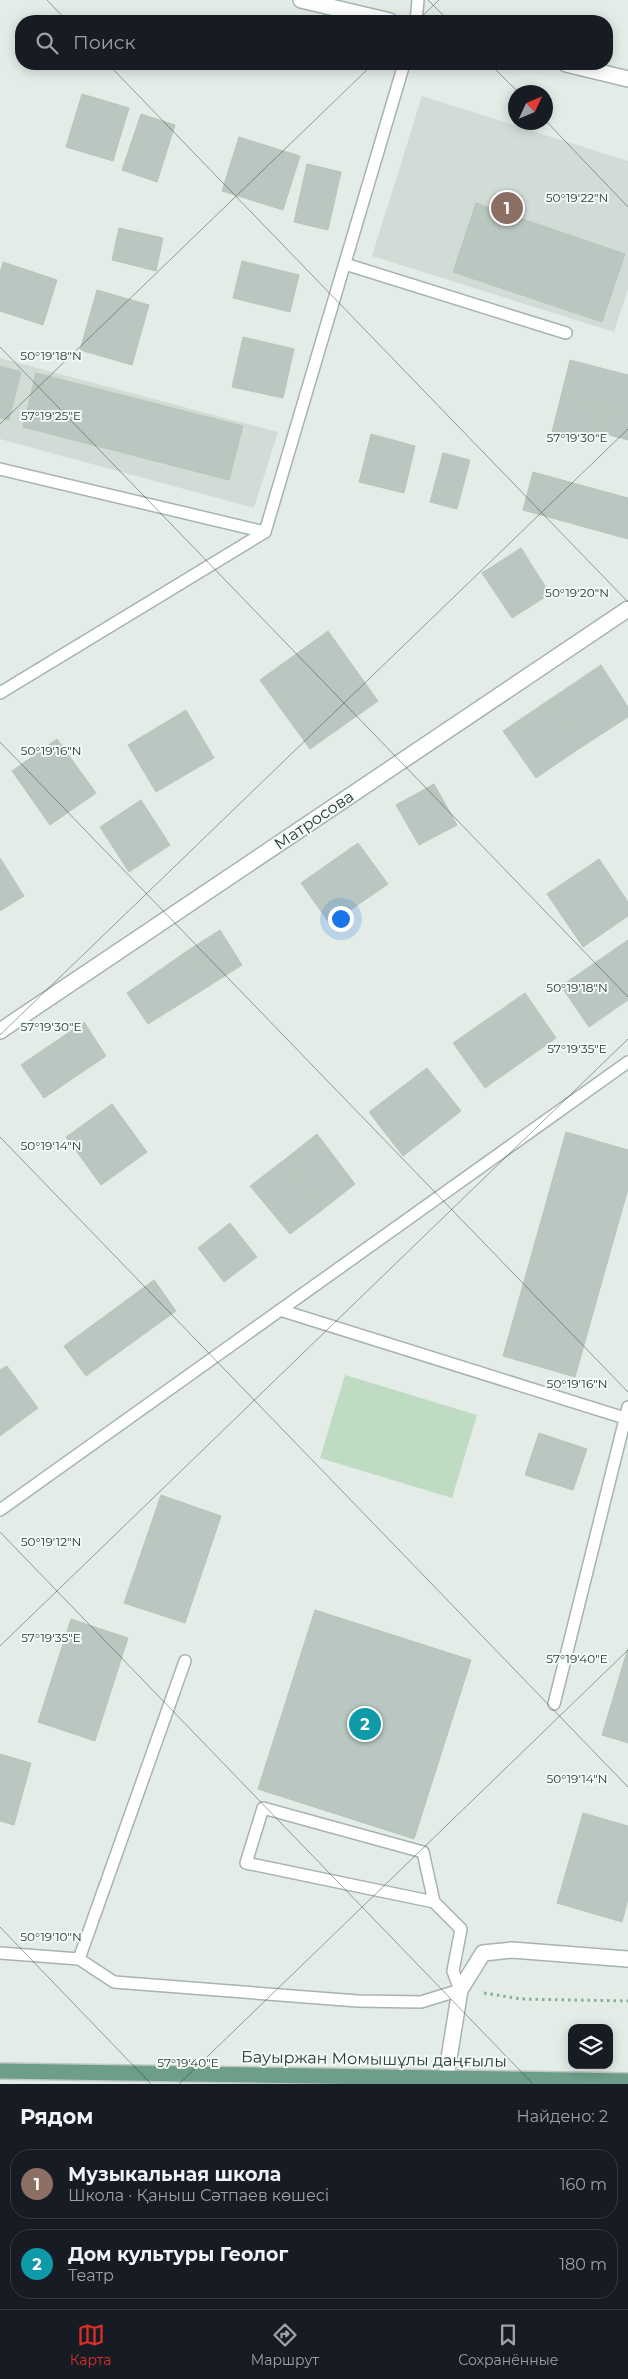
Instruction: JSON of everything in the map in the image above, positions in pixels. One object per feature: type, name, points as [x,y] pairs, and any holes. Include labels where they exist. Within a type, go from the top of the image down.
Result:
[{"type":"main road","name":"Бауыржан Момышұлы даңғылы","points":[[0,2071],[628,2081]]},
{"type":"street","points":[[302,0],[365,15]]},
{"type":"street","points":[[591,70],[628,79]]},
{"type":"street","name":"Матросова","points":[[0,1031],[628,609]]},
{"type":"street","points":[[446,2077],[460,1990],[483,1954],[512,1950],[628,1959]]},
{"type":"lane","points":[[417,15],[418,0]]},
{"type":"lane","points":[[0,693],[265,532],[402,70]]},
{"type":"lane","points":[[345,264],[566,332]]},
{"type":"lane","points":[[0,469],[265,532]]},
{"type":"lane","points":[[0,1510],[628,1062]]},
{"type":"lane","points":[[280,1310],[627,1419]]},
{"type":"lane","points":[[554,1704],[627,1419],[628,1407]]},
{"type":"lane","points":[[79,1959],[185,1661]]},
{"type":"lane","points":[[0,1954],[79,1959],[114,1982],[358,2001],[421,2002],[460,1990],[453,1971],[460,1929],[434,1902],[422,1852],[263,1808],[246,1863],[434,1902]]},
{"type":"path","points":[[460,1990],[520,1999],[628,2001]]},
{"type":"shaded area","points":[[422,96],[508,123],[508,130],[530,130],[628,161],[628,289],[614,332],[372,256]]},
{"type":"shaded area","points":[[0,358],[278,432],[254,508],[0,439]]},
{"type":"green space","points":[[345,1375],[477,1415],[452,1498],[320,1458]]},
{"type":"building","points":[[82,94],[129,108],[113,161],[66,147]]},
{"type":"building","points":[[141,114],[175,125],[157,182],[122,170]]},
{"type":"building","points":[[239,137],[300,156],[283,210],[222,191]]},
{"type":"building","points":[[307,164],[341,172],[328,230],[294,222]]},
{"type":"building","points":[[476,203],[625,254],[602,322],[453,272]]},
{"type":"building","points":[[119,228],[163,238],[156,271],[112,260]]},
{"type":"building","points":[[242,261],[299,275],[290,312],[233,298]]},
{"type":"building","points":[[3,262],[57,280],[43,325],[0,311],[0,273]]},
{"type":"building","points":[[97,290],[149,305],[132,365],[80,350]]},
{"type":"building","points":[[243,337],[294,349],[283,398],[232,387]]},
{"type":"building","points":[[570,360],[628,375],[628,414],[561,396]]},
{"type":"building","points":[[0,366],[21,372],[9,420],[0,418]]},
{"type":"building","points":[[36,373],[243,426],[229,480],[23,427]]},
{"type":"building","points":[[561,396],[602,407],[593,443],[552,432]]},
{"type":"building","points":[[602,407],[628,415],[628,440],[595,431]]},
{"type":"building","points":[[371,434],[415,446],[404,493],[359,482]]},
{"type":"building","points":[[443,453],[470,460],[457,509],[430,502]]},
{"type":"building","points":[[533,472],[628,498],[628,539],[523,510]]},
{"type":"building","points":[[521,548],[550,594],[512,618],[482,573]]},
{"type":"building","points":[[328,631],[378,701],[310,749],[260,680]]},
{"type":"building","points":[[601,665],[628,707],[628,717],[580,748],[549,700]]},
{"type":"building","points":[[549,700],[580,748],[536,778],[503,731]]},
{"type":"building","points":[[186,710],[214,758],[156,792],[128,745]]},
{"type":"building","points":[[57,739],[96,793],[50,825],[12,771]]},
{"type":"building","points":[[434,784],[457,825],[419,845],[396,805]]},
{"type":"building","points":[[141,800],[170,845],[129,872],[100,827]]},
{"type":"building","points":[[358,843],[388,884],[330,924],[301,883]]},
{"type":"building","points":[[0,858],[24,896],[0,911]]},
{"type":"building","points":[[599,859],[628,902],[628,916],[583,947],[547,894]]},
{"type":"building","points":[[220,930],[242,965],[209,986],[187,951]]},
{"type":"building","points":[[628,940],[628,1000],[589,1027],[561,986]]},
{"type":"building","points":[[187,951],[209,986],[148,1024],[127,993]]},
{"type":"building","points":[[525,993],[556,1038],[485,1088],[453,1043]]},
{"type":"building","points":[[84,1022],[106,1056],[44,1098],[21,1065]]},
{"type":"building","points":[[427,1068],[461,1111],[403,1156],[369,1112]]},
{"type":"building","points":[[112,1104],[147,1152],[101,1185],[66,1137]]},
{"type":"building","points":[[566,1132],[628,1150],[628,1189],[575,1377],[503,1356]]},
{"type":"building","points":[[317,1134],[355,1184],[322,1210],[284,1160]]},
{"type":"building","points":[[284,1160],[322,1210],[290,1234],[250,1186]]},
{"type":"building","points":[[230,1223],[257,1257],[224,1282],[198,1248]]},
{"type":"building","points":[[154,1280],[176,1311],[86,1376],[64,1346]]},
{"type":"building","points":[[7,1366],[38,1408],[0,1436],[0,1370]]},
{"type":"building","points":[[539,1433],[587,1449],[573,1490],[525,1475]]},
{"type":"building","points":[[161,1495],[221,1516],[185,1623],[124,1603]]},
{"type":"building","points":[[315,1610],[471,1660],[414,1839],[258,1789]]},
{"type":"building","points":[[71,1619],[128,1638],[95,1741],[38,1722]]},
{"type":"building","points":[[628,1648],[628,1743],[602,1735]]},
{"type":"building","points":[[0,1754],[31,1763],[14,1825],[0,1821]]},
{"type":"building","points":[[583,1813],[628,1826],[628,1899],[622,1922],[557,1903]]},
{"type":"place","name":"Музыкальная школа","points":[[507,208]]},
{"type":"place","name":"Дом культуры Геолог","points":[[365,1724]]}]
